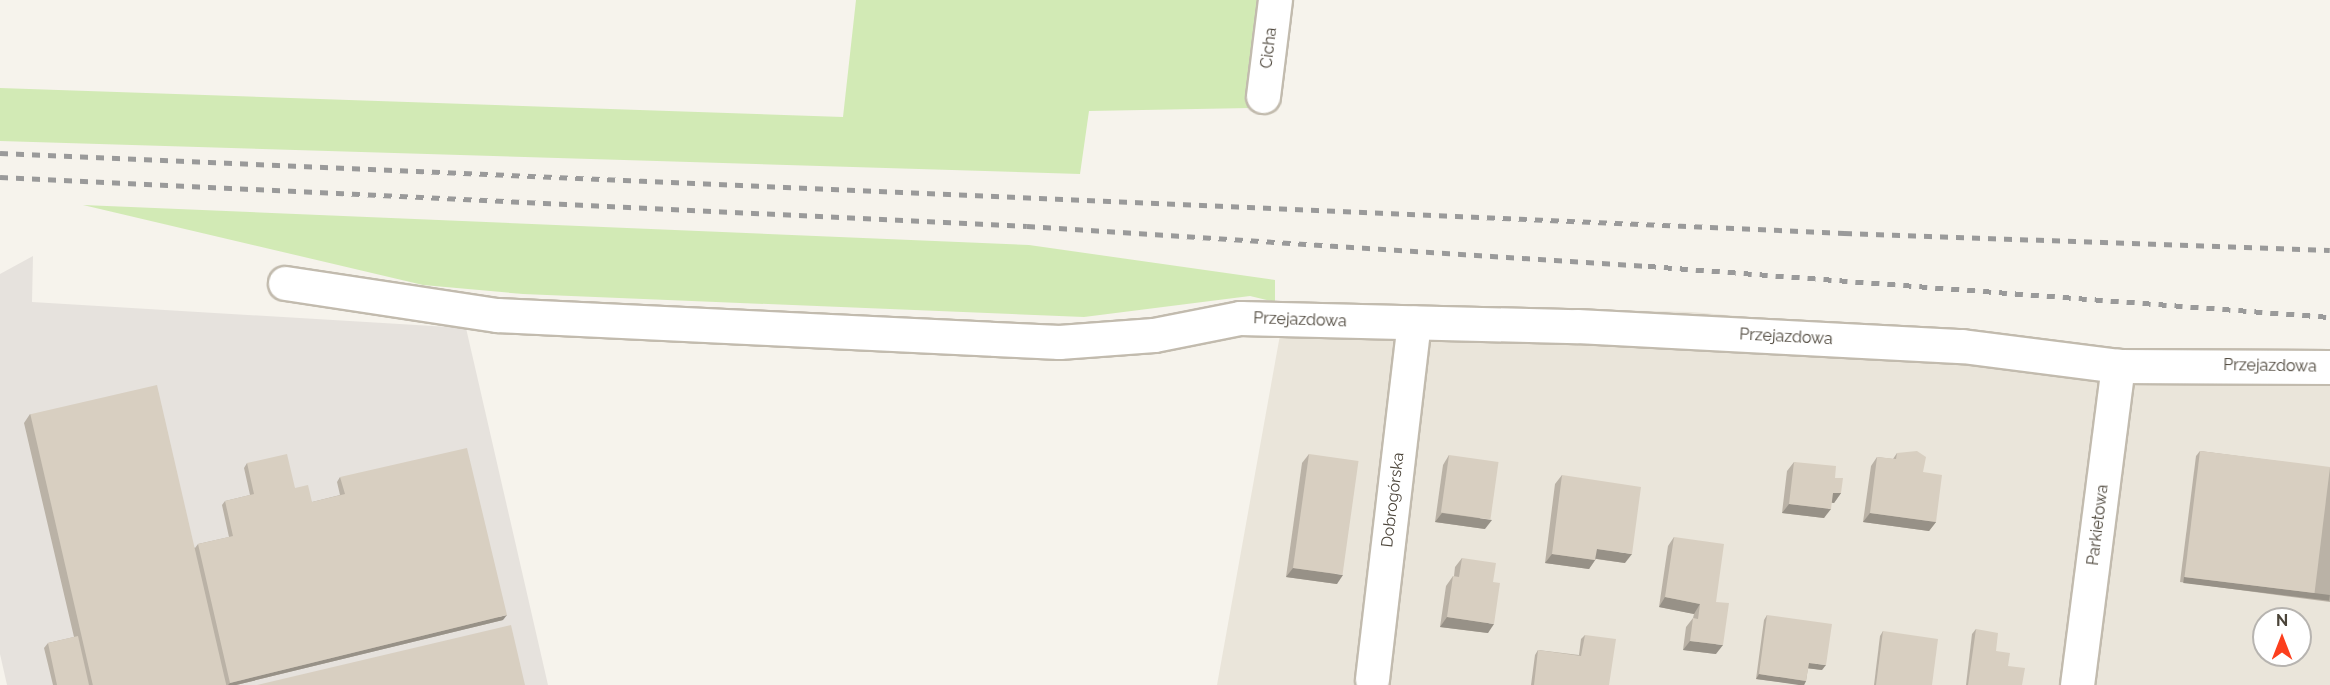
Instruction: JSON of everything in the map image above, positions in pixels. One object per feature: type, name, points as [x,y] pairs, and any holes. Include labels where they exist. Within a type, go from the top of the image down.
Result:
[{"type":"street","name":"Cicha","points":[[1263,96],[1275,0]]},
{"type":"street","name":"Przejazdowa","points":[[285,283],[497,315],[1059,342],[1154,335],[1240,318],[1577,326],[1962,346],[2118,366],[2330,367]]},
{"type":"street","name":"Dobrogórska","points":[[1372,679],[1414,322]]},
{"type":"street","name":"Parkietowa","points":[[2077,685],[2118,366]]},
{"type":"shaded area","points":[[33,256],[32,302],[466,328],[548,685],[7,685],[0,654],[0,274]]},
{"type":"shaded area","points":[[1275,302],[1692,312],[2113,349],[2330,352],[2330,685],[1217,685],[1280,335]]},
{"type":"green space","points":[[856,0],[1263,0],[1250,108],[1089,111],[1080,174],[0,141],[0,88],[843,117]]},
{"type":"green space","points":[[83,205],[1029,245],[1275,280],[1275,302],[1250,296],[1084,317],[523,294],[423,285]]},
{"type":"building","points":[[157,385],[226,685],[93,685],[30,414]]},
{"type":"building","points":[[467,448],[507,615],[230,683],[198,544],[233,536],[225,501],[254,494],[247,463],[287,454],[295,488],[308,485],[312,502],[345,494],[340,477]]},
{"type":"building","points":[[1917,451],[1926,457],[1923,472],[1942,475],[1936,522],[1870,513],[1877,457],[1896,459],[1897,453]]},
{"type":"building","points":[[2200,451],[2330,467],[2315,593],[2185,577]]},
{"type":"building","points":[[1309,454],[1359,461],[1343,575],[1293,568]]},
{"type":"building","points":[[1449,455],[1499,462],[1490,519],[1441,512]]},
{"type":"building","points":[[1794,462],[1836,466],[1835,478],[1843,478],[1841,493],[1833,493],[1831,509],[1789,504]]},
{"type":"building","points":[[1562,475],[1641,487],[1632,554],[1597,549],[1595,560],[1552,554]]},
{"type":"building","points":[[1674,537],[1724,544],[1716,602],[1729,603],[1723,645],[1690,641],[1693,618],[1698,619],[1700,604],[1665,597]]},
{"type":"building","points":[[1462,558],[1496,563],[1493,582],[1500,583],[1494,624],[1447,617],[1453,576],[1459,577]]},
{"type":"building","points":[[1767,615],[1832,624],[1826,665],[1809,663],[1806,681],[1759,674]]},
{"type":"building","points":[[511,625],[525,685],[257,685]]},
{"type":"building","points":[[1976,629],[1998,633],[1996,651],[2010,653],[2008,666],[2025,668],[2022,685],[1968,685]]},
{"type":"building","points":[[1883,631],[1938,639],[1932,685],[1876,685]]},
{"type":"building","points":[[1585,635],[1616,639],[1609,685],[1534,685],[1538,650],[1581,656]]},
{"type":"building","points":[[78,636],[89,685],[57,685],[48,643]]},
{"type":"railway","points":[[0,153],[1844,233],[2330,250]]},
{"type":"railway","points":[[0,177],[1027,226],[1648,266],[2330,317]]}]
